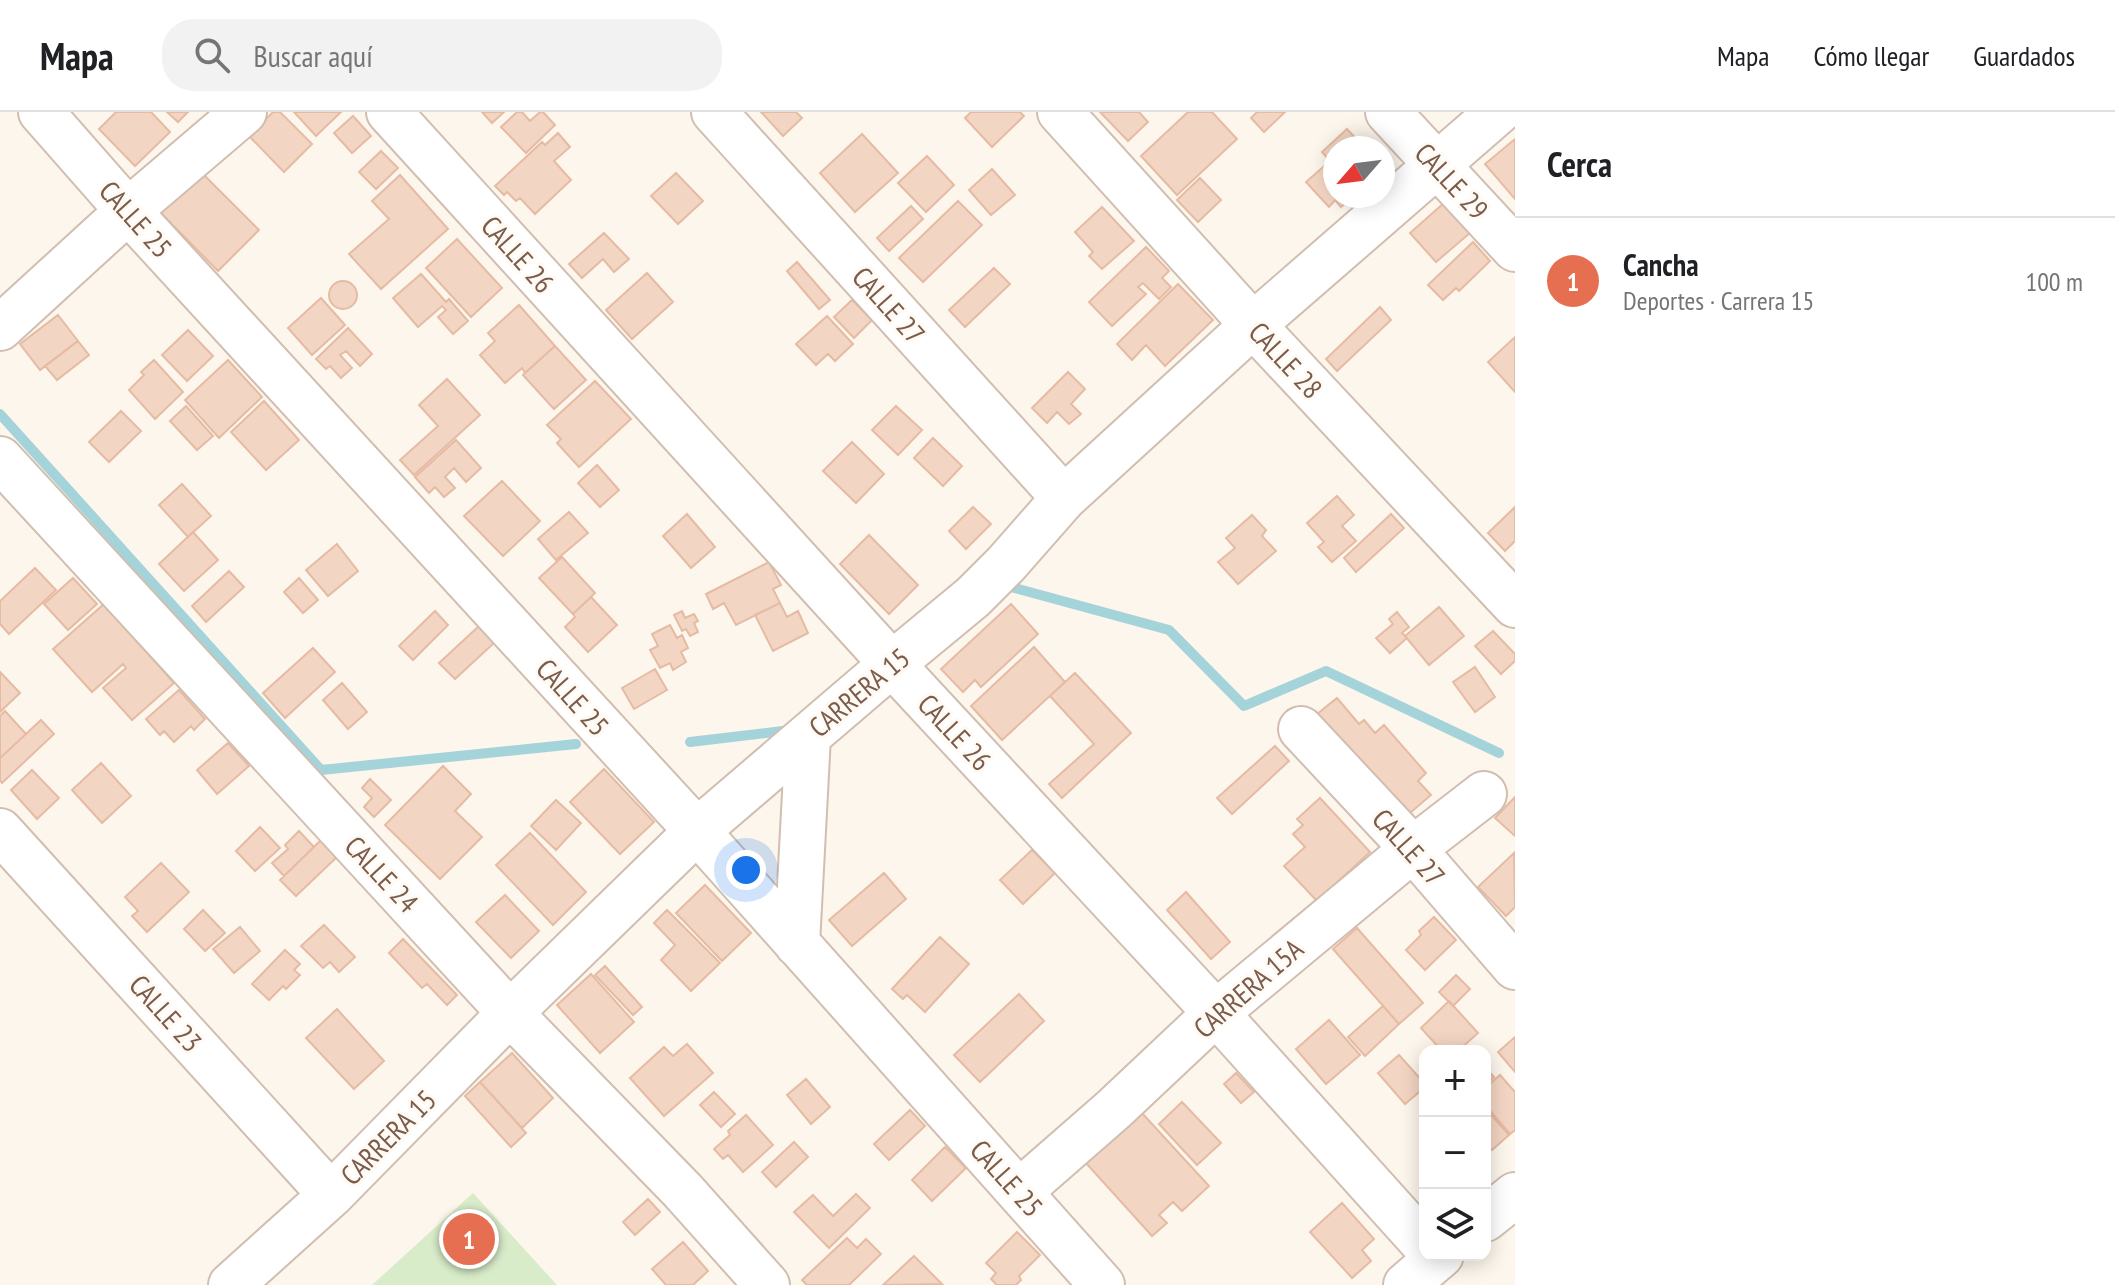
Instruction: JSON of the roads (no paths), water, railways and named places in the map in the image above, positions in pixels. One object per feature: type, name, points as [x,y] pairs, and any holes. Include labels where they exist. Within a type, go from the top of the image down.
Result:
[{"type":"street","name":"CALLE 25","points":[[41,112],[128,211],[697,831],[1102,1285]]},
{"type":"street","points":[[0,328],[128,211],[244,112]]},
{"type":"street","name":"CALLE 26","points":[[389,112],[892,664],[1216,1013],[1434,1264]]},
{"type":"street","name":"CALLE 27","points":[[714,112],[1064,498]]},
{"type":"street","name":"CALLE 28","points":[[1060,112],[1253,325],[1515,605]]},
{"type":"street","name":"CALLE 29","points":[[1388,112],[1515,249]]},
{"type":"street","name":"CARRERA 15","points":[[231,1285],[331,1195],[510,1013],[697,831],[973,597],[1064,498],[1253,325],[1498,112]]},
{"type":"street","name":"CALLE 24","points":[[0,459],[510,1013],[683,1191],[767,1285]]},
{"type":"street","name":"CALLE 27","points":[[1301,729],[1413,849],[1515,967]]},
{"type":"street","points":[[797,944],[808,736]]},
{"type":"street","name":"CARRERA 15A","points":[[1019,1192],[1114,1109],[1216,1013],[1484,794]]},
{"type":"street","name":"CALLE 23","points":[[0,831],[331,1195]]},
{"type":"street","points":[[1491,1214],[1515,1195]]},
{"type":"waterway","points":[[0,414],[321,770],[576,744]]},
{"type":"waterway","points":[[1000,584],[1169,630],[1244,706],[1326,671],[1499,753]]},
{"type":"waterway","points":[[690,742],[791,730]]},
{"type":"place","name":"Cancha","points":[[469,1239]]}]
